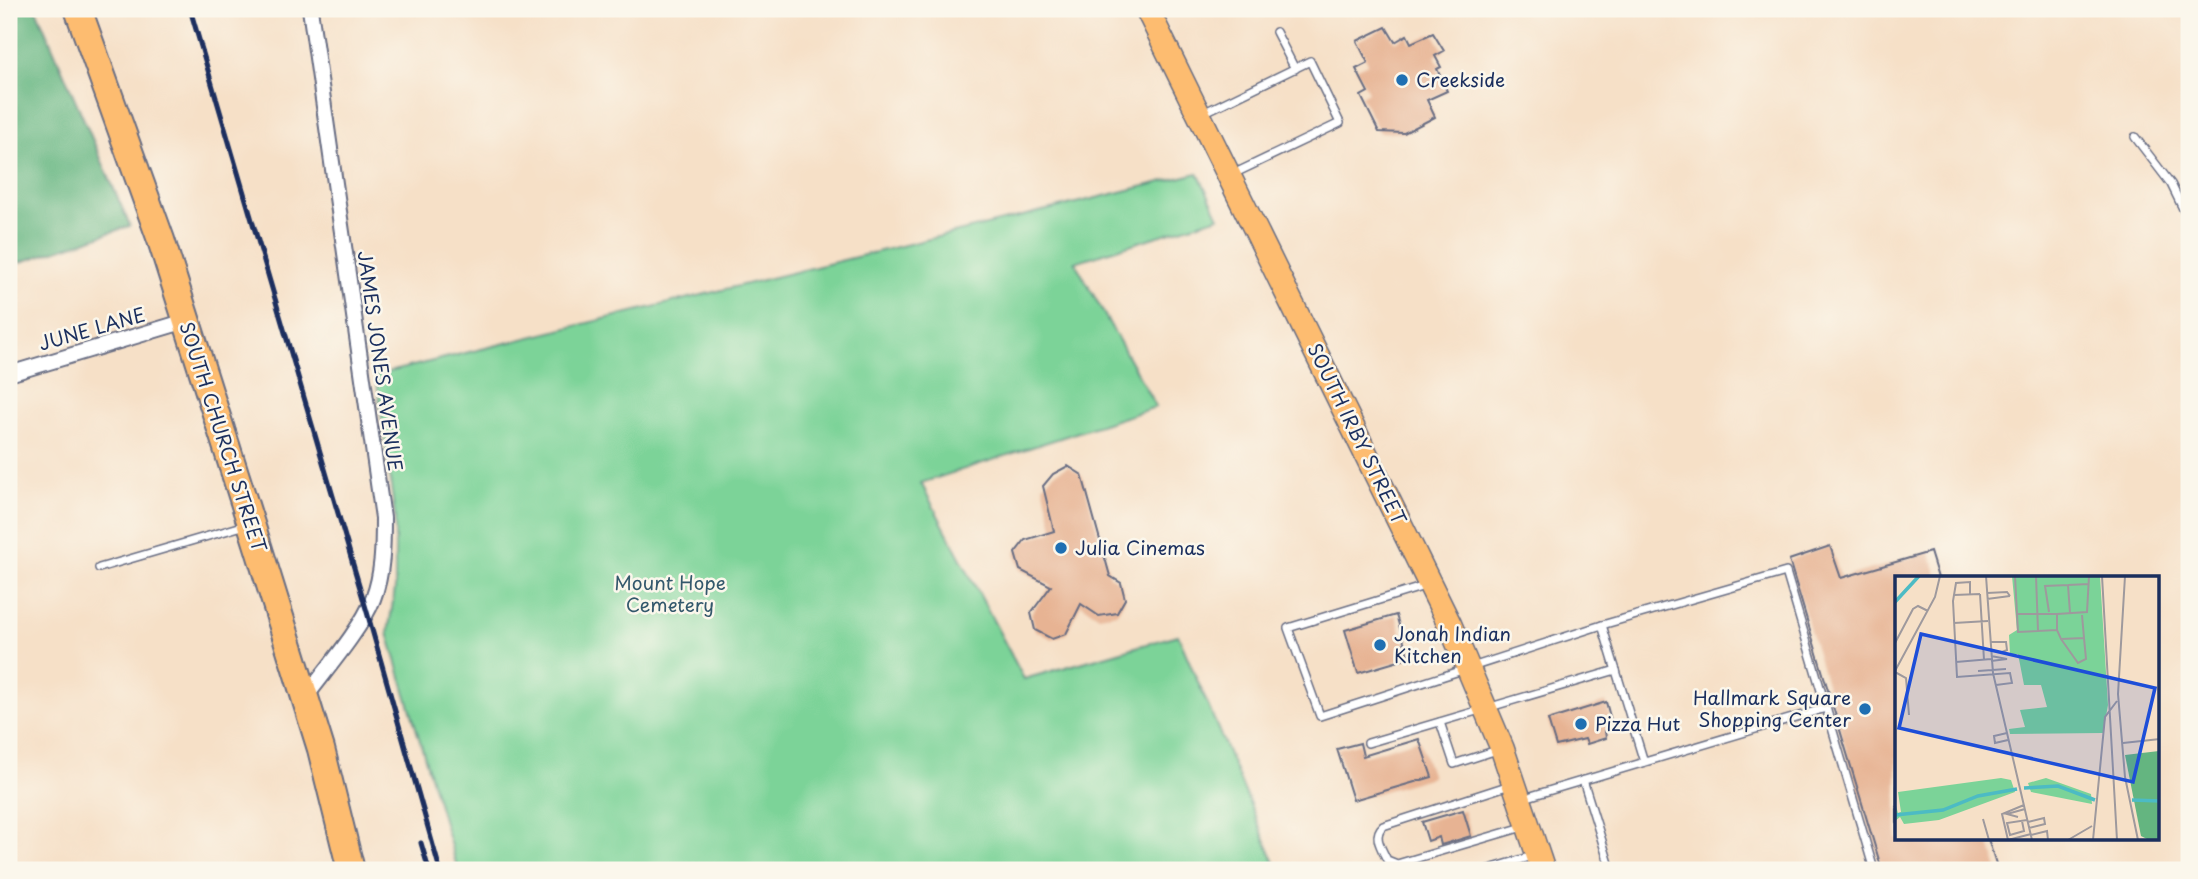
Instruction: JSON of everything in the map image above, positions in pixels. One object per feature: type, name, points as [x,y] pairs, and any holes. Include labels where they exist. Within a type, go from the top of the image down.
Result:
[{"type":"highway","name":"SOUTH CHURCH STREET","points":[[78,9],[152,214],[186,321],[321,749],[351,870]]},
{"type":"main road","name":"SOUTH IRBY STREET","points":[[1147,9],[1430,584],[1502,748],[1540,862]]},
{"type":"street","name":"JAMES JONES AVENUE","points":[[305,698],[374,598],[383,554],[383,518],[310,9]]},
{"type":"street","name":"JUNE LANE","points":[[9,373],[186,321]]},
{"type":"lane","points":[[1276,32],[1295,69]]},
{"type":"lane","points":[[1199,115],[1310,61],[1340,123],[1229,175]]},
{"type":"lane","points":[[2135,137],[2171,184],[2189,221]]},
{"type":"lane","points":[[99,568],[250,523]]},
{"type":"lane","points":[[1430,584],[1288,628],[1320,716],[1602,625],[1786,572],[1874,870]]},
{"type":"lane","points":[[1602,625],[1644,762]]},
{"type":"lane","points":[[1368,743],[1616,670]]},
{"type":"lane","points":[[1528,826],[1397,864],[1387,860],[1377,837],[1378,830],[1383,826],[1516,792],[1583,780],[1826,708]]},
{"type":"lane","points":[[1440,722],[1454,764],[1502,748]]},
{"type":"lane","points":[[1583,780],[1611,870]]},
{"type":"lane","points":[[1486,870],[1540,862]]},
{"type":"green space","points":[[9,9],[36,9],[130,226],[9,266]]},
{"type":"green space","name":"Mount Hope Cemetery","points":[[1198,173],[1219,217],[1075,262],[1156,407],[921,483],[1024,679],[1178,635],[1278,870],[458,870],[388,633],[395,589],[395,516],[376,375]]},
{"type":"building","name":"Creekside","points":[[1386,27],[1395,42],[1407,35],[1411,43],[1433,33],[1444,51],[1435,56],[1441,67],[1437,69],[1447,91],[1427,100],[1435,117],[1404,133],[1379,132],[1361,96],[1368,92],[1356,69],[1368,63],[1357,41]]},
{"type":"building","name":"Julia Cinemas","points":[[1068,466],[1082,475],[1110,576],[1121,583],[1125,599],[1117,613],[1099,616],[1081,604],[1066,634],[1052,639],[1035,630],[1031,613],[1051,586],[1020,570],[1015,553],[1025,540],[1054,531],[1043,486],[1053,474]]},
{"type":"building","name":"Hallmark Square Shopping Center","points":[[1830,546],[1841,578],[1930,552],[1937,576],[1895,576],[1895,840],[1988,840],[1998,870],[1882,870],[1789,560]]},
{"type":"building","points":[[1396,615],[1409,658],[1358,673],[1345,630]]},
{"type":"building","name":"Pizza Hut","points":[[1606,702],[1613,728],[1605,731],[1606,738],[1587,744],[1585,739],[1556,746],[1548,720]]},
{"type":"building","points":[[1419,739],[1432,777],[1353,800],[1337,749],[1360,743],[1363,756]]},
{"type":"building","points":[[1463,810],[1471,836],[1441,845],[1439,837],[1428,841],[1422,822]]},
{"type":"railway","points":[[190,9],[440,870]]},
{"type":"railway","points":[[421,843],[429,870]]},
{"type":"place","name":"Creekside","points":[[1402,80]]},
{"type":"place","name":"Julia Cinemas","points":[[1061,548]]},
{"type":"place","name":"Jonah Indian Kitchen","points":[[1380,645]]},
{"type":"place","name":"Hallmark Square Shopping Center","points":[[1865,709]]},
{"type":"place","name":"Pizza Hut","points":[[1581,724]]}]
